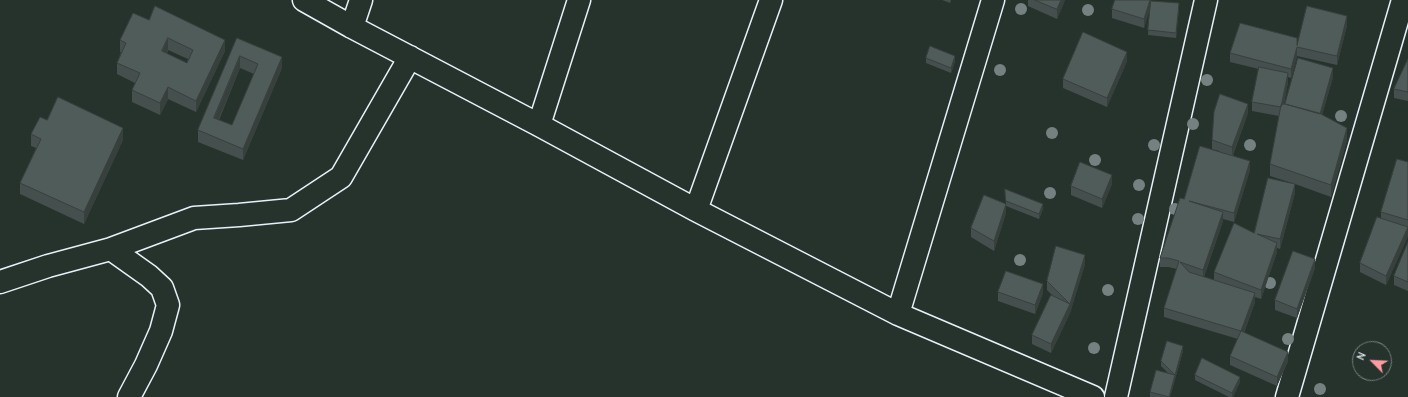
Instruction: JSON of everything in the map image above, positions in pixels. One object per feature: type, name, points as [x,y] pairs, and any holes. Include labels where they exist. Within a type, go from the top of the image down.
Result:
[{"type":"street","points":[[304,0],[696,210],[898,314],[1069,392],[1093,397]]},
{"type":"street","points":[[352,27],[361,0]]},
{"type":"street","points":[[539,125],[579,0]]},
{"type":"street","points":[[696,210],[771,0]]},
{"type":"street","points":[[898,314],[993,0]]},
{"type":"street","points":[[1116,397],[1206,0]]},
{"type":"street","points":[[1287,397],[1403,0]]},
{"type":"street","points":[[0,282],[48,266],[111,249],[194,218],[291,210],[341,177],[410,57]]},
{"type":"street","points":[[111,249],[149,276],[162,288],[168,305],[161,331],[146,365],[129,397]]},
{"type":"building","points":[[1035,0],[1061,0],[1057,9]]},
{"type":"building","points":[[1115,0],[1150,0],[1144,19],[1112,9]]},
{"type":"building","points":[[1151,1],[1179,3],[1176,33],[1148,30]]},
{"type":"building","points":[[155,6],[225,40],[196,101],[168,87],[160,103],[132,90],[140,73],[117,63],[126,43],[120,40],[133,13],[149,20]],"holes":[[[168,38],[193,50],[187,63],[162,51]]]},
{"type":"building","points":[[1307,6],[1347,16],[1337,56],[1297,47],[1291,69],[1230,53],[1240,23],[1297,38],[1297,45]]},
{"type":"building","points":[[1083,32],[1127,52],[1107,98],[1063,79]]},
{"type":"building","points":[[237,38],[282,57],[243,149],[198,130]],"holes":[[[240,56],[258,64],[232,125],[214,118]]]},
{"type":"building","points":[[930,46],[955,56],[951,68],[926,58]]},
{"type":"building","points":[[1298,58],[1333,68],[1320,114],[1285,104]]},
{"type":"building","points":[[1408,59],[1408,92],[1394,89]]},
{"type":"building","points":[[1259,67],[1288,73],[1281,107],[1252,102]]},
{"type":"building","points":[[1220,94],[1248,104],[1232,147],[1212,140],[1214,112]]},
{"type":"building","points":[[58,97],[123,128],[84,212],[20,183],[41,139],[31,134],[40,117],[47,120]]},
{"type":"building","points":[[1285,104],[1319,113],[1347,128],[1331,185],[1270,164],[1281,105]]},
{"type":"building","points":[[1200,146],[1250,161],[1234,213],[1189,201],[1223,212],[1203,270],[1180,262],[1189,272],[1255,293],[1241,331],[1164,308],[1179,261],[1168,258],[1160,258],[1180,198],[1184,199]]},
{"type":"building","points":[[1397,159],[1408,162],[1408,220],[1381,212]]},
{"type":"building","points":[[1080,162],[1112,175],[1102,199],[1071,186]]},
{"type":"building","points":[[1268,178],[1295,184],[1280,239],[1257,234],[1277,243],[1261,290],[1214,272],[1234,223],[1254,233]]},
{"type":"building","points":[[1005,189],[1043,204],[1039,214],[1006,201]]},
{"type":"building","points":[[984,195],[1006,204],[994,241],[971,228]]},
{"type":"building","points":[[1377,217],[1408,227],[1386,276],[1360,263]]},
{"type":"building","points":[[1408,242],[1408,282],[1394,276]]},
{"type":"building","points":[[1056,246],[1085,255],[1070,304],[1047,281]]},
{"type":"building","points":[[1293,251],[1315,259],[1297,309],[1275,300]]},
{"type":"building","points":[[1006,271],[1043,284],[1035,305],[998,292]]},
{"type":"building","points":[[1051,295],[1070,304],[1051,344],[1032,335]]},
{"type":"building","points":[[1241,331],[1288,352],[1277,377],[1230,356]]},
{"type":"building","points":[[1167,341],[1183,346],[1169,397],[1150,392],[1156,370],[1175,375],[1161,361]]},
{"type":"building","points":[[1202,358],[1240,377],[1232,393],[1195,375]]}]
